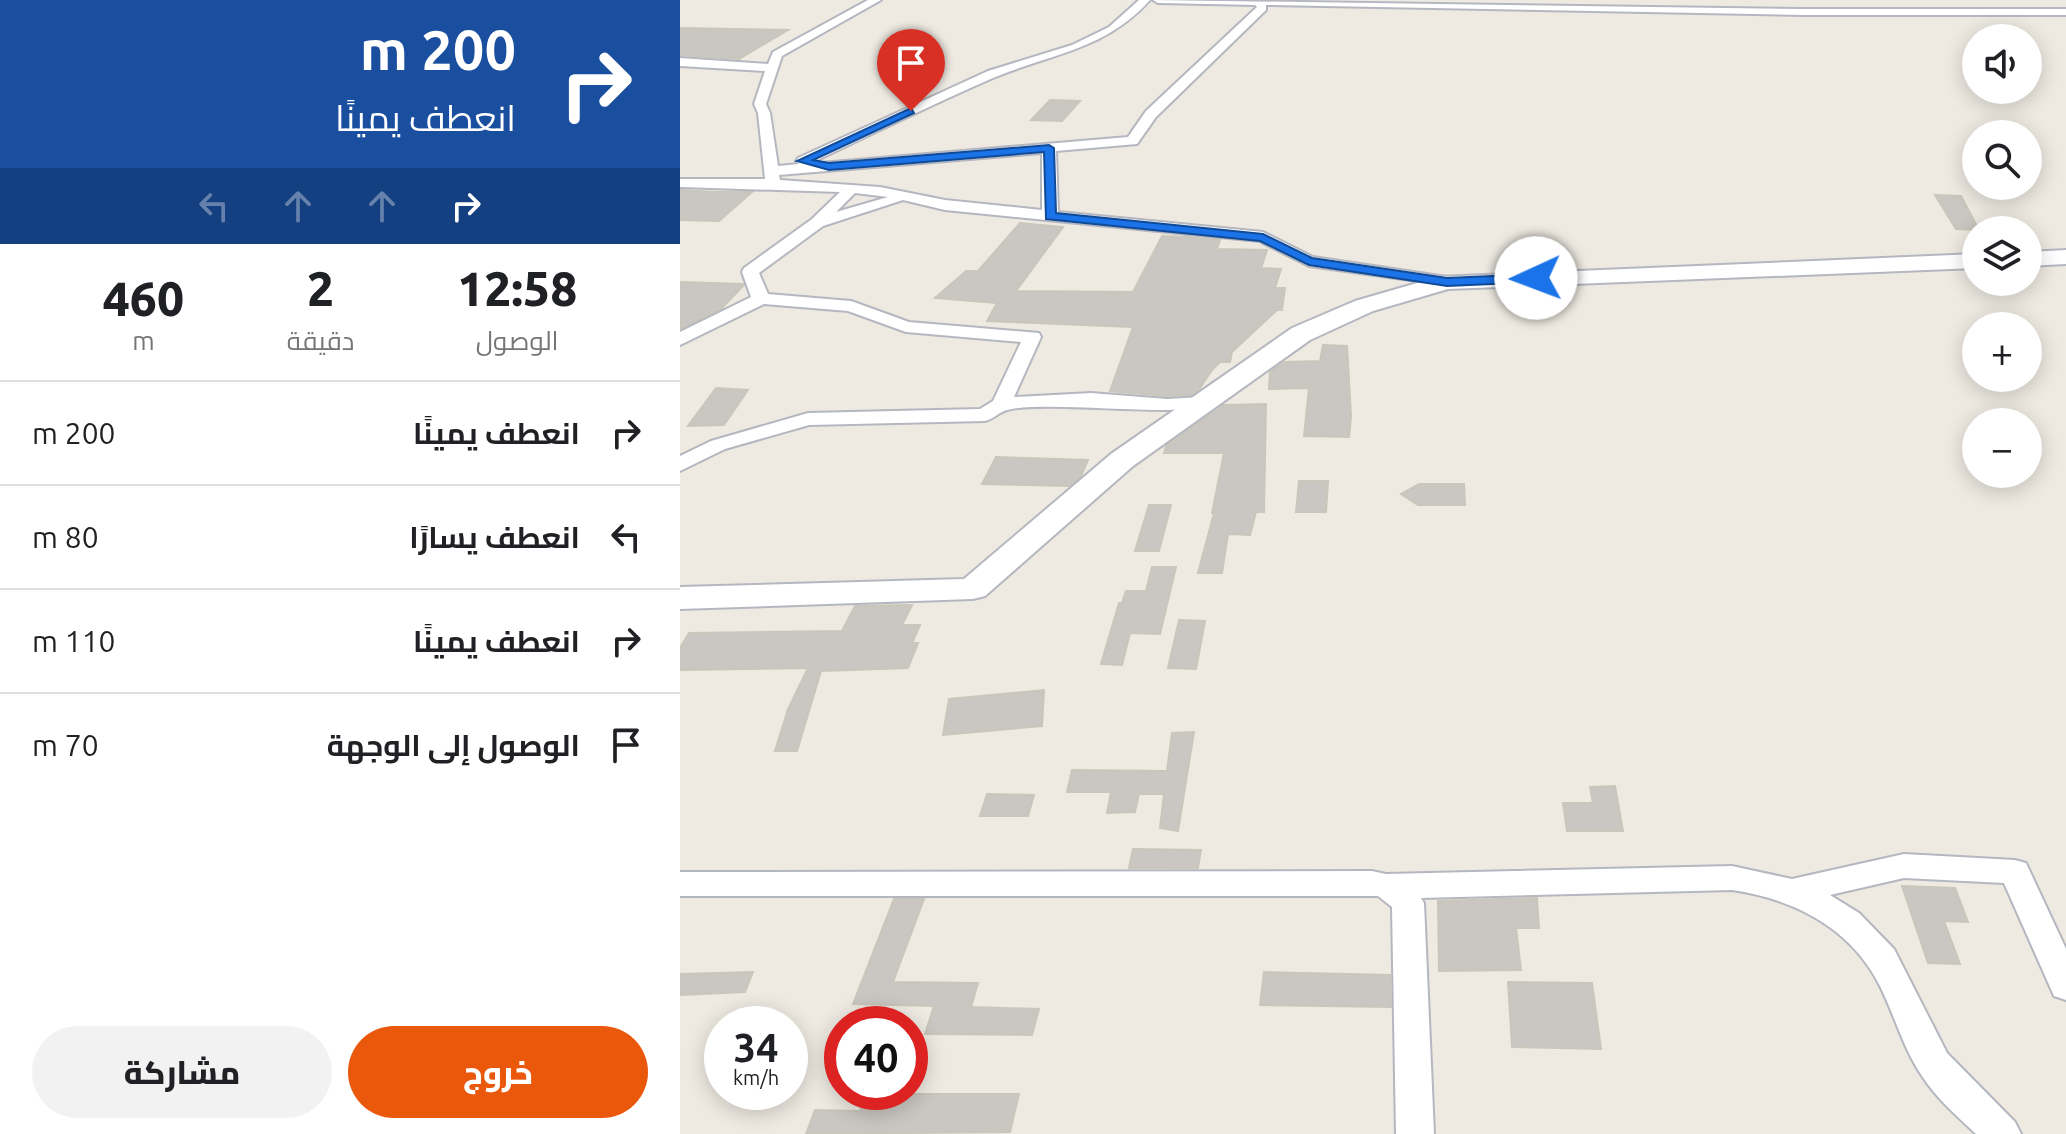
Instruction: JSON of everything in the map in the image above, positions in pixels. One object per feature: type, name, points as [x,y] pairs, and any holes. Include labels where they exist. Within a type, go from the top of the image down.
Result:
[{"type":"street","points":[[772,177],[764,113],[760,104],[777,54],[876,0]]},
{"type":"street","points":[[803,161],[992,74],[1088,41],[1113,29],[1145,0]]},
{"type":"street","points":[[1158,0],[1803,12],[2066,12]]},
{"type":"street","points":[[680,183],[772,177],[829,167],[1132,141],[1151,114],[1262,8],[1262,2]]},
{"type":"street","points":[[680,62],[770,68]]},
{"type":"street","points":[[1049,148],[1050,216]]},
{"type":"street","points":[[769,154],[829,167]]},
{"type":"street","points":[[772,177],[850,190],[911,195],[945,205],[1263,237],[1309,261],[1447,282],[1962,262]]},
{"type":"street","points":[[761,299],[750,272],[818,222],[850,190]]},
{"type":"street","points":[[818,222],[911,195]]},
{"type":"street","points":[[2042,258],[2066,257]]},
{"type":"street","points":[[680,598],[973,589],[1122,460],[1301,334],[1364,306],[1447,282]]},
{"type":"street","points":[[680,339],[761,299],[851,306],[906,327],[1032,337],[1001,404],[985,415],[808,419],[718,445],[680,465]]},
{"type":"street","points":[[1001,404],[1091,399],[1167,405],[1202,403]]},
{"type":"street","points":[[1795,890],[1904,866],[2015,872],[2066,986]]},
{"type":"street","points":[[680,884],[1372,883],[1387,886],[1732,878],[1763,882],[1795,890],[1825,906],[1854,930],[1884,962],[1932,1061],[2002,1134]]},
{"type":"street","points":[[1387,886],[1399,892],[1408,903],[1415,1134]]},
{"type":"building","points":[[680,28],[788,30],[739,59],[680,55]]},
{"type":"building","points":[[1050,100],[1080,101],[1062,121],[1031,120]]},
{"type":"building","points":[[680,190],[752,192],[719,221],[680,220]]},
{"type":"building","points":[[1935,195],[1961,196],[1972,216],[1962,216],[1962,229],[1956,229]]},
{"type":"building","points":[[1020,223],[1063,227],[1016,291],[1133,292],[1162,236],[1186,237],[1220,240],[1217,249],[1267,250],[1261,268],[1281,269],[1275,288],[1285,288],[1282,310],[1277,310],[1232,352],[1230,362],[1220,362],[1191,395],[1110,391],[1133,327],[987,321],[997,303],[935,298],[966,271],[978,271]]},
{"type":"building","points":[[680,282],[744,285],[721,309],[680,329]]},
{"type":"building","points":[[1323,345],[1347,346],[1351,416],[1349,437],[1304,436],[1309,388],[1269,389],[1270,372],[1285,362],[1320,361]]},
{"type":"building","points":[[716,388],[748,390],[724,425],[688,426]]},
{"type":"building","points":[[1266,404],[1264,512],[1256,512],[1250,535],[1228,534],[1222,573],[1198,573],[1214,513],[1224,453],[1164,453],[1166,446],[1224,405]]},
{"type":"building","points":[[996,457],[1088,460],[1081,476],[1069,486],[982,484]]},
{"type":"building","points":[[1299,481],[1328,481],[1326,512],[1296,512]]},
{"type":"building","points":[[1419,484],[1464,484],[1465,505],[1418,505],[1401,494]]},
{"type":"building","points":[[1149,505],[1171,505],[1159,551],[1135,551]]},
{"type":"building","points":[[1152,567],[1176,567],[1160,634],[1130,633],[1122,665],[1101,664],[1119,603],[1122,603],[1126,591],[1146,591]]},
{"type":"building","points":[[912,605],[902,625],[920,625],[912,643],[918,643],[908,668],[821,671],[797,751],[775,751],[788,709],[808,668],[680,670],[680,648],[689,633],[842,631],[855,606]]},
{"type":"building","points":[[1179,620],[1205,621],[1196,669],[1168,668]]},
{"type":"building","points":[[1044,690],[1042,726],[943,735],[949,699]]},
{"type":"building","points":[[1194,732],[1178,831],[1160,828],[1164,794],[1139,794],[1135,812],[1107,813],[1111,792],[1067,792],[1072,770],[1167,771],[1172,733]]},
{"type":"building","points":[[1615,786],[1623,831],[1567,831],[1563,803],[1593,803],[1590,787]]},
{"type":"building","points":[[987,794],[1034,795],[1028,816],[980,816]]},
{"type":"building","points":[[1133,849],[1201,850],[1198,868],[1129,868]]},
{"type":"building","points":[[1902,886],[1955,888],[1968,922],[1944,921],[1960,964],[1928,963]]},
{"type":"building","points":[[1537,898],[1539,928],[1516,928],[1521,970],[1439,971],[1438,901]]},
{"type":"building","points":[[894,899],[924,899],[893,982],[978,983],[971,1007],[1039,1009],[1032,1035],[928,1034],[934,1006],[853,1004]]},
{"type":"building","points":[[753,972],[745,992],[680,995],[680,974]]},
{"type":"building","points":[[1264,972],[1390,975],[1391,1007],[1260,1005]]},
{"type":"building","points":[[1508,982],[1592,983],[1601,1049],[1512,1047]]},
{"type":"building","points":[[928,1094],[1019,1094],[1010,1132],[806,1134],[815,1110],[928,1110]]},
{"type":"route","points":[[911,111],[803,161],[829,167],[1049,148],[1050,216],[1263,237],[1309,261],[1447,282],[1536,278]]}]
